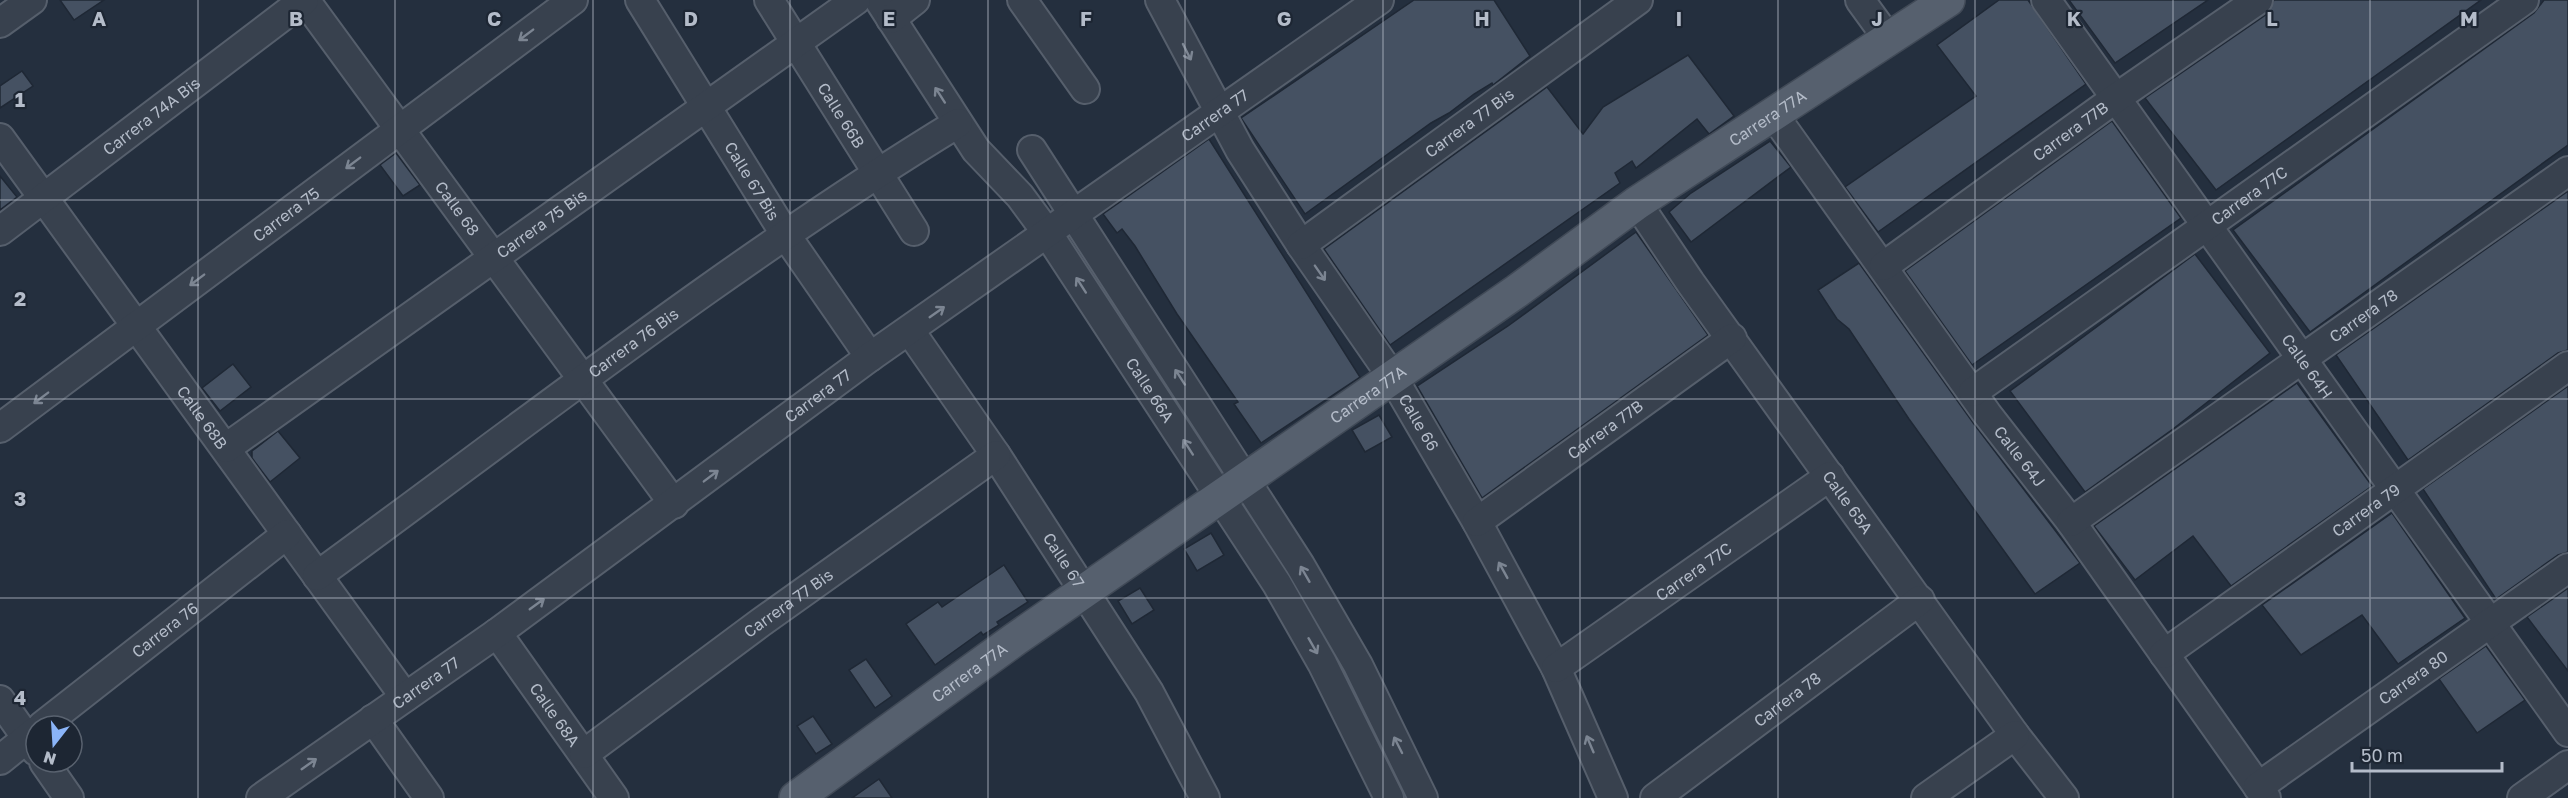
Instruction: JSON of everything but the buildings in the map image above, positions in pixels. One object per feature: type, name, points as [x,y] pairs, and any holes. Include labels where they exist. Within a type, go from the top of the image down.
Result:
[{"type":"main road","name":"Carrera 77A","points":[[798,797],[1083,592],[1393,378],[1637,202],[1948,0]]},
{"type":"street","points":[[0,23],[32,0]]},
{"type":"street","name":"Calle 68","points":[[305,0],[495,256],[674,504]]},
{"type":"street","name":"Carrera 74A Bis","points":[[0,231],[305,0]]},
{"type":"street","name":"Carrera 75","points":[[0,429],[573,0]]},
{"type":"street","name":"Calle 67 Bis","points":[[640,0],[785,234],[870,357]]},
{"type":"street","name":"Calle 66B","points":[[769,0],[914,231]]},
{"type":"street","name":"Carrera 75 Bis","points":[[226,448],[856,0]]},
{"type":"street","points":[[885,9],[915,0]]},
{"type":"street","points":[[1022,0],[1085,89]]},
{"type":"street","name":"Calle 66","points":[[1160,0],[1219,113],[1301,245],[1393,378],[1477,522],[1556,668],[1607,796]]},
{"type":"street","name":"Carrera 77","points":[[261,798],[497,633],[870,357],[1379,0]]},
{"type":"street","name":"Carrera 77 Bis","points":[[1301,245],[1638,0]]},
{"type":"street","points":[[1860,0],[1889,40]]},
{"type":"street","name":"Calle 64H","points":[[2046,0],[2568,732]]},
{"type":"street","name":"Carrera 77B","points":[[1884,266],[2116,98],[2258,0]]},
{"type":"street","name":"Carrera 77C","points":[[1973,392],[2524,0]]},
{"type":"street","name":"Calle 66A","points":[[885,9],[976,150],[1020,196],[1233,488],[1300,565],[1358,665],[1423,798]]},
{"type":"street","name":"Calle 64J","points":[[1773,114],[1973,392],[2071,522],[2262,793]]},
{"type":"street","name":"Carrera 76 Bis","points":[[317,576],[785,234],[876,173],[958,123]]},
{"type":"street","name":"Calle 68B","points":[[0,138],[405,697]]},
{"type":"street","name":"Calle 66A","points":[[1032,150],[1075,215],[1233,488],[1277,584],[1322,663],[1389,798]]},
{"type":"street","name":"Carrera 78","points":[[2071,522],[2301,357],[2568,171]]},
{"type":"street","name":"Calle 65A","points":[[1637,202],[2015,735],[2064,798]]},
{"type":"street","name":"Calle 67","points":[[910,331],[996,455],[1149,692],[1205,798]]},
{"type":"street","name":"Carrera 77B","points":[[1477,522],[1732,338]]},
{"type":"street","name":"Carrera 79","points":[[2164,654],[2568,366]]},
{"type":"street","name":"Carrera 77 Bis","points":[[584,754],[760,623],[996,455]]},
{"type":"street","name":"Carrera 77C","points":[[1556,668],[1830,476]]},
{"type":"street","name":"Carrera 76","points":[[62,714],[287,534]]},
{"type":"street","name":"Carrera 80","points":[[2262,793],[2568,568]]},
{"type":"street","name":"Carrera 78","points":[[1655,798],[1920,600]]},
{"type":"street","name":"Calle 68A","points":[[497,633],[614,798]]},
{"type":"street","points":[[0,700],[24,725]]},
{"type":"street","points":[[373,719],[429,798]]},
{"type":"street","points":[[1926,798],[2015,735]]},
{"type":"street","name":"Carrera 76","points":[[0,760],[24,744]]},
{"type":"street","points":[[2522,798],[2568,765]]},
{"type":"street","points":[[52,774],[69,798]]}]
